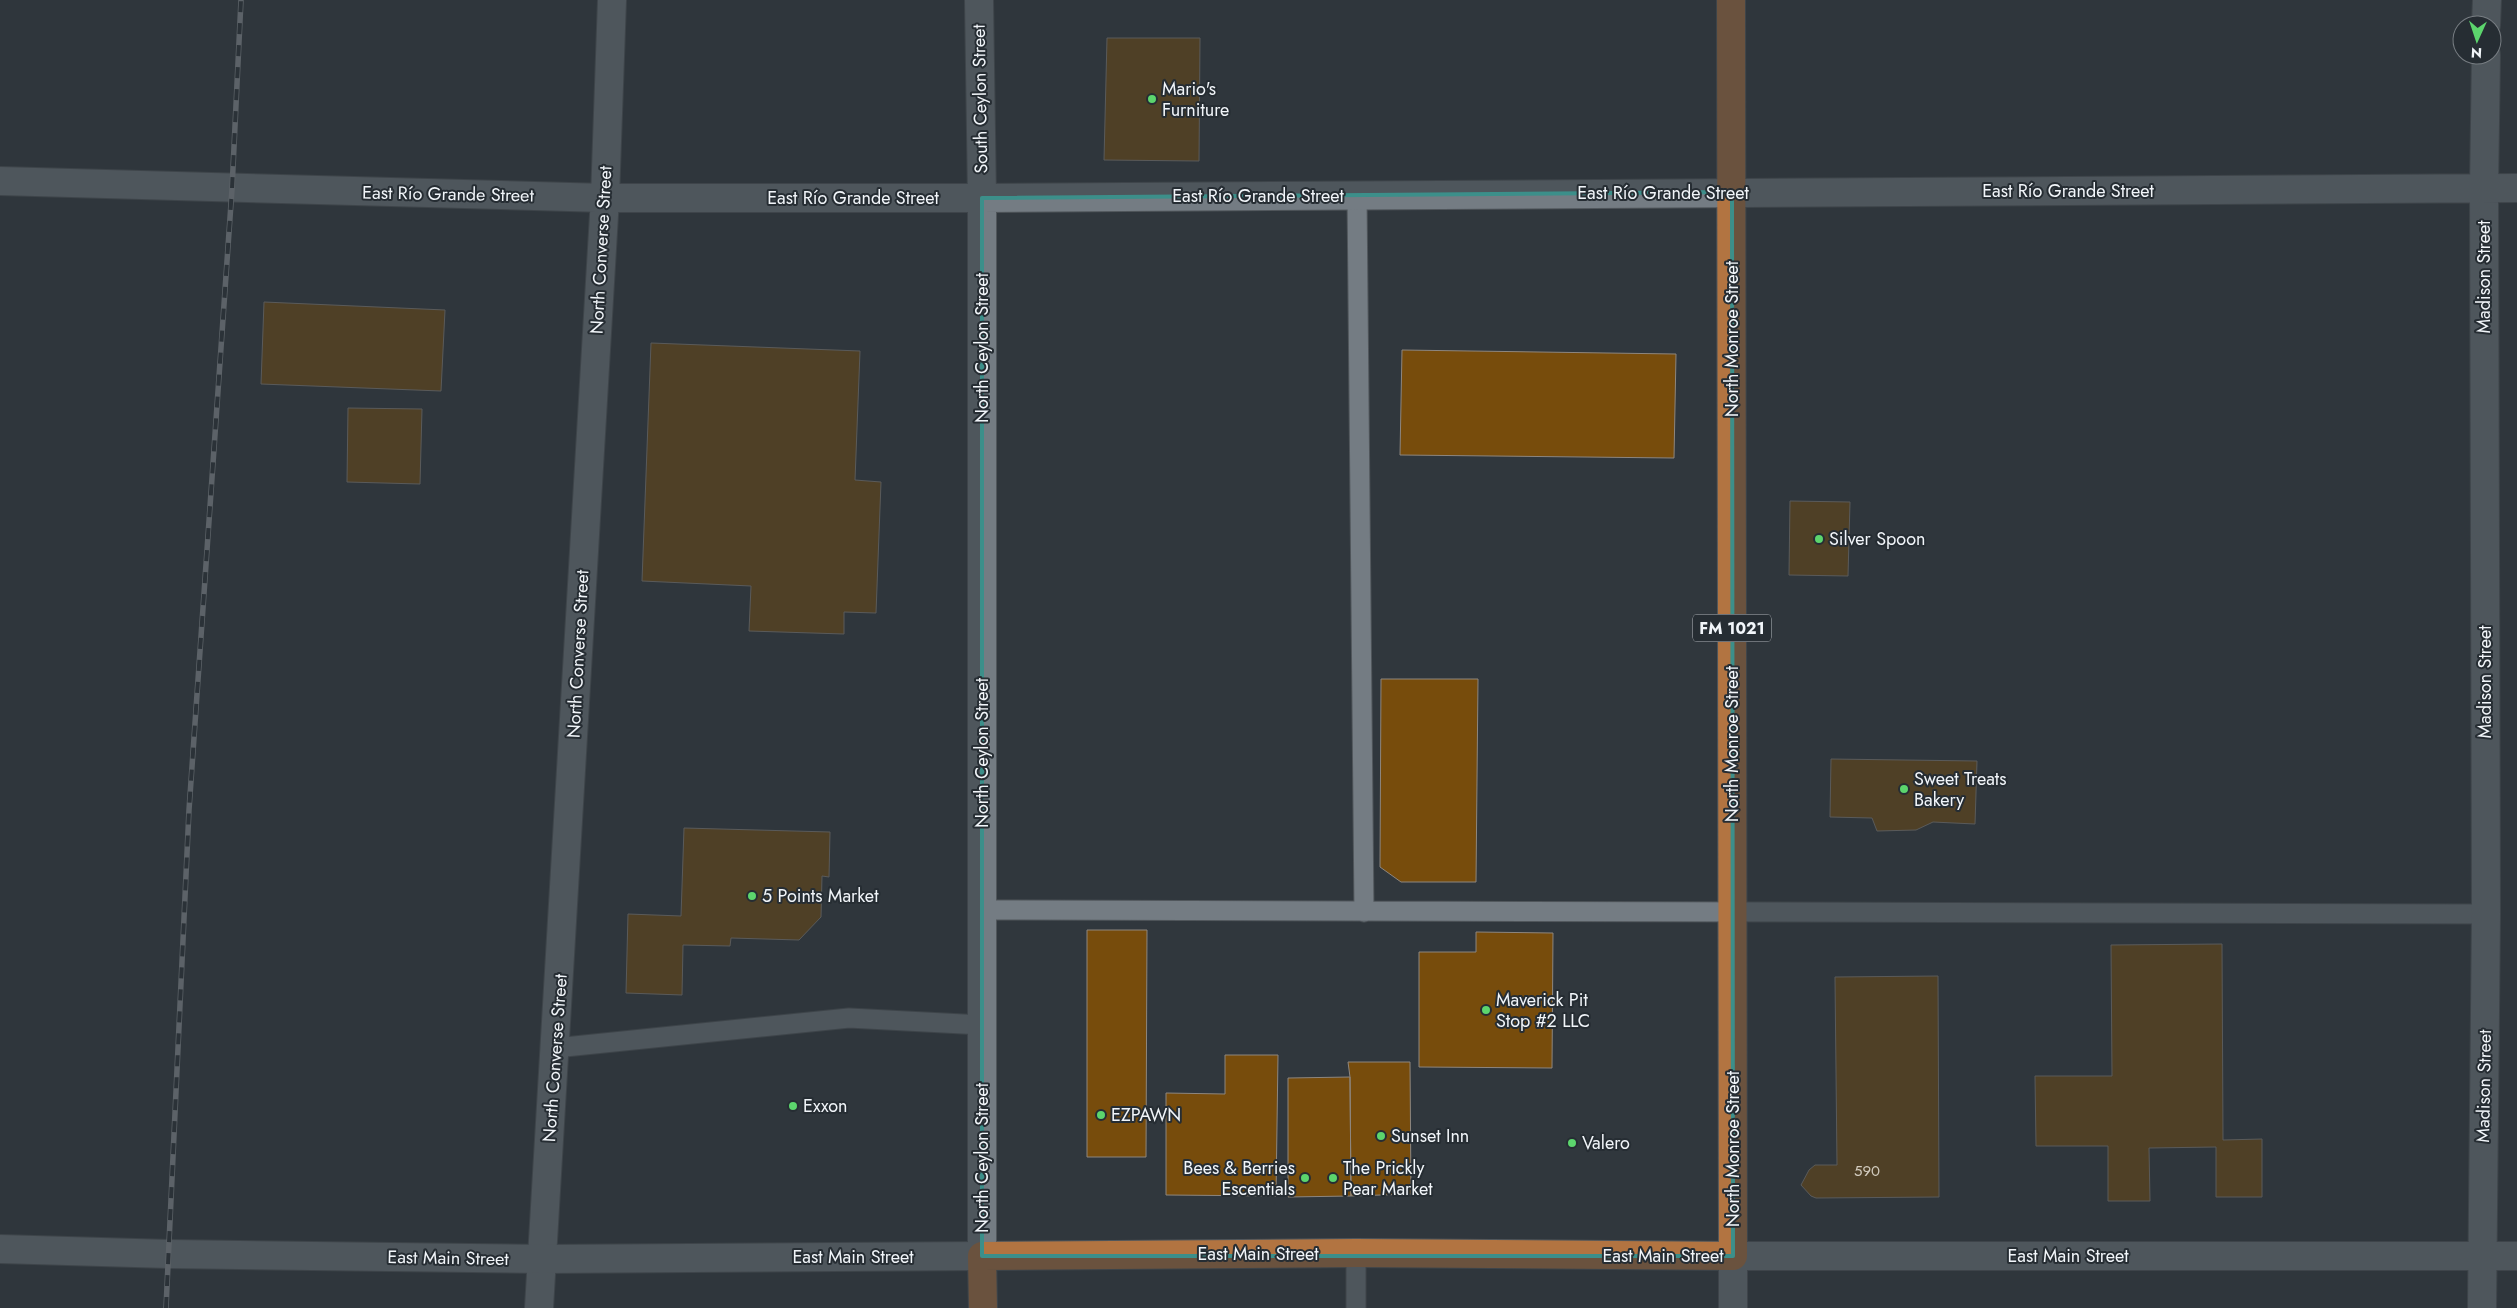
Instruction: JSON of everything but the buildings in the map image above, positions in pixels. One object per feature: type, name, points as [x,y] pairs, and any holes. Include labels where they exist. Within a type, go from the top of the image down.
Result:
[{"type":"main road","name":"North Monroe Street","points":[[1731,0],[1733,1256]]},
{"type":"main road","name":"East Main Street","points":[[982,1256],[1356,1253],[1733,1256]]},
{"type":"main road","name":"North Ceylon Street","points":[[982,1256],[983,1308]]},
{"type":"street","name":"North Converse Street","points":[[539,1308],[556,1048],[605,198],[612,0]]},
{"type":"street","name":"South Ceylon Street","points":[[979,0],[982,198]]},
{"type":"street","points":[[2486,15],[2487,0]]},
{"type":"street","name":"Madison Street","points":[[2482,1308],[2486,914],[2484,188],[2486,65]]},
{"type":"street","name":"East Río Grande Street","points":[[0,181],[605,198],[982,198],[2517,188]]},
{"type":"street","name":"North Ceylon Street","points":[[982,198],[982,1256]]},
{"type":"street","name":"East Main Street","points":[[0,1249],[169,1254],[542,1260],[982,1256]]},
{"type":"street","name":"East Main Street","points":[[1733,1256],[2517,1256]]},
{"type":"street","name":"North Monroe Street","points":[[1733,1256],[1733,1308]]},
{"type":"lane","points":[[1357,195],[1364,912]]},
{"type":"lane","points":[[982,910],[2486,914]]},
{"type":"lane","points":[[556,1048],[849,1018],[982,1025]]},
{"type":"lane","points":[[1356,1253],[1356,1308]]},
{"type":"highlighted area","points":[[1732,192],[1733,1256],[982,1256],[982,198]]},
{"type":"railway","points":[[166,1308],[189,810],[232,189],[241,0]]},
{"type":"place","name":"Mario's Furniture","points":[[1152,99]]},
{"type":"place","name":"Silver Spoon","points":[[1819,539]]},
{"type":"place","name":"Sweet Treats Bakery","points":[[1904,789]]},
{"type":"place","name":"5 Points Market","points":[[752,896]]},
{"type":"place","name":"Maverick Pit Stop #2 LLC","points":[[1486,1010]]},
{"type":"place","name":"Exxon","points":[[793,1106]]},
{"type":"place","name":"EZPAWN","points":[[1101,1115]]},
{"type":"place","name":"Sunset Inn","points":[[1381,1136]]},
{"type":"place","name":"Valero","points":[[1572,1143]]},
{"type":"place","name":"Bees & Berries Escentials","points":[[1305,1178]]},
{"type":"place","name":"The Prickly Pear Market","points":[[1333,1178]]}]
